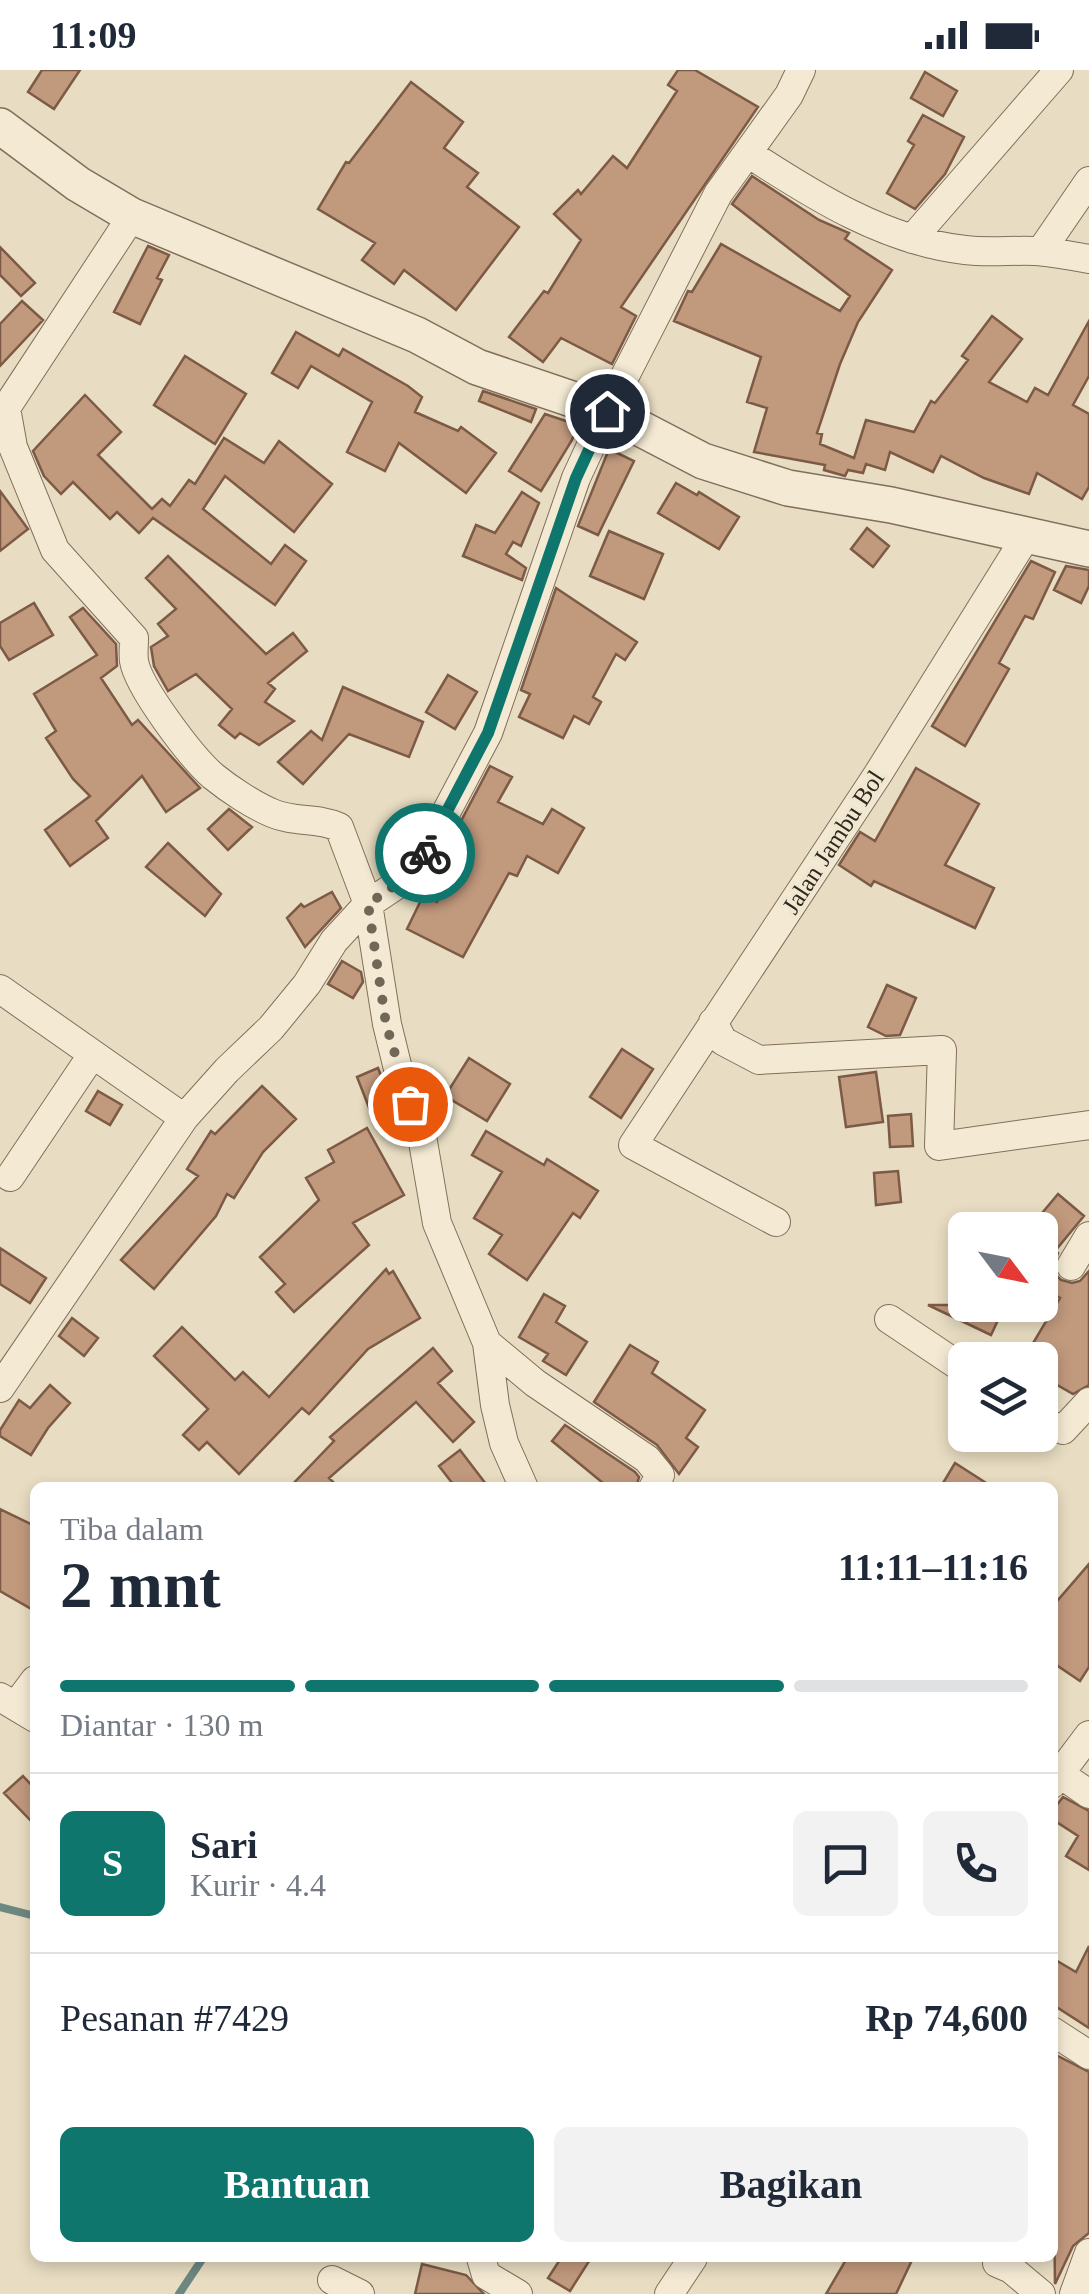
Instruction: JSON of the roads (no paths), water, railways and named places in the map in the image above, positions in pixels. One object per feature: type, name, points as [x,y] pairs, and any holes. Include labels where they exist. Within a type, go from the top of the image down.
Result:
[{"type":"street","points":[[0,1388],[184,1118],[271,1028],[323,962],[334,940],[368,904],[400,882],[424,854],[488,733],[576,478],[607,411],[718,194],[789,95],[801,70]]},
{"type":"street","points":[[912,239],[1059,70]]},
{"type":"street","points":[[2,132],[132,216],[417,335],[477,366],[607,411],[703,460],[788,488],[891,505],[1089,549]]},
{"type":"street","points":[[748,153],[809,192],[884,230],[912,239],[966,250],[1041,251],[1089,259]]},
{"type":"street","points":[[1041,251],[1089,181]]},
{"type":"street","points":[[132,216],[6,408],[13,447],[56,550],[134,638],[134,663],[163,716],[212,775],[268,812],[295,822],[320,819],[339,827],[368,904],[386,1024],[422,1136],[437,1223],[487,1343],[504,1443],[521,1482]]},
{"type":"street","name":"Jalan Jambu Bol","points":[[776,1222],[633,1144],[878,774],[1027,535]]},
{"type":"street","points":[[4,1001],[184,1118]]},
{"type":"street","points":[[713,1022],[723,1041],[759,1060],[942,1050],[939,1146],[1089,1124]]},
{"type":"street","points":[[10,1177],[92,1055]]},
{"type":"street","points":[[1071,1266],[1089,1236]]},
{"type":"street","points":[[889,1319],[948,1359]]},
{"type":"street","points":[[487,1343],[536,1383],[647,1459],[660,1476],[656,1482]]},
{"type":"street","points":[[1058,1428],[1063,1430],[1089,1402]]},
{"type":"street","points":[[1058,1776],[1089,1735]]},
{"type":"street","points":[[1058,1780],[1089,1794]]},
{"type":"street","points":[[1058,2035],[1089,2054]]},
{"type":"street","points":[[1074,2294],[1088,2258]]},
{"type":"street","points":[[669,2294],[689,2262]]},
{"type":"street","points":[[997,2263],[1041,2294]]},
{"type":"street","points":[[480,2275],[518,2294]]},
{"type":"street","points":[[332,2280],[360,2294]]},
{"type":"waterway","points":[[0,1907],[30,1915]]},
{"type":"waterway","points":[[179,2294],[200,2262]]}]
